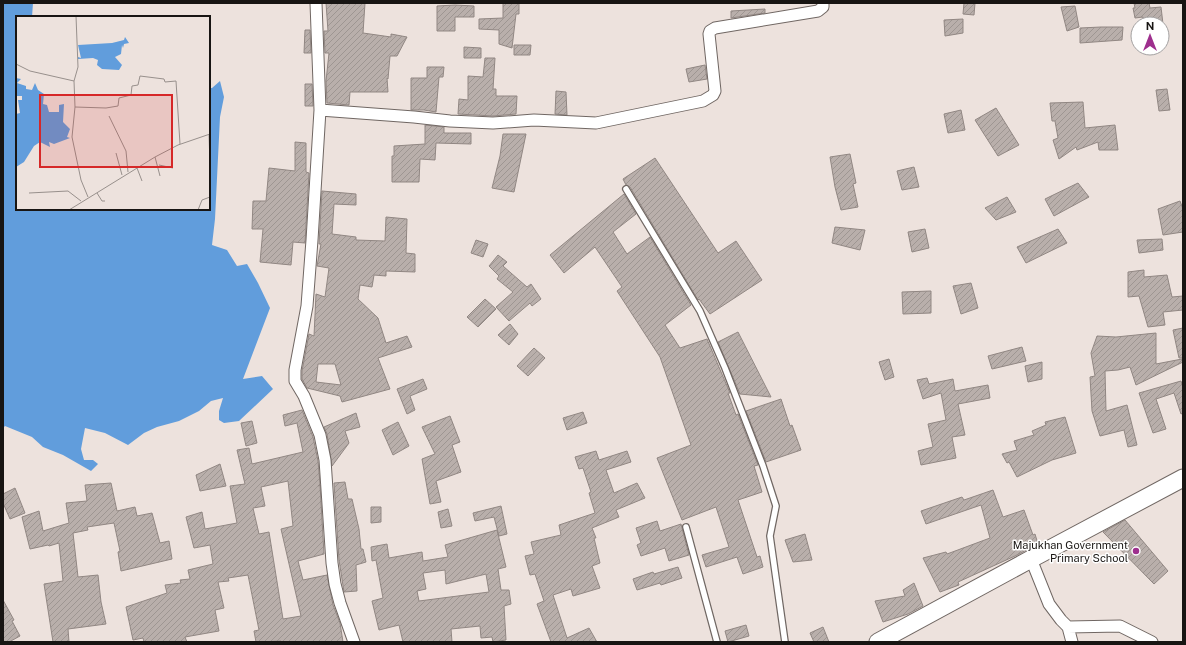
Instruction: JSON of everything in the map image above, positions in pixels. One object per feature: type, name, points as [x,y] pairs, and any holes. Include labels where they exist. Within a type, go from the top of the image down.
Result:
[{"type":"main road","points":[[878,642],[1183,478]]},
{"type":"street","points":[[316,3],[320,110],[307,306],[295,370],[295,381],[304,396],[320,435],[324,460],[335,584],[354,642]]},
{"type":"street","points":[[320,110],[450,121],[493,123],[534,120],[596,123],[704,101],[713,95],[715,91],[709,34],[710,31],[715,28],[818,11],[823,8],[823,3]]},
{"type":"street","points":[[1031,559],[1049,604],[1068,627],[1072,642]]},
{"type":"street","points":[[1068,627],[1120,626],[1152,642]]},
{"type":"lane","points":[[626,189],[700,311],[725,368],[763,466],[776,506],[770,536],[785,642]]},
{"type":"lane","points":[[686,527],[717,642]]},
{"type":"water","points":[[3,3],[33,3],[32,16],[16,16],[16,210],[210,210],[210,88],[220,81],[224,97],[220,117],[215,219],[212,245],[227,250],[237,266],[247,264],[270,308],[243,379],[262,376],[273,389],[239,421],[224,423],[219,420],[219,411],[223,398],[211,401],[199,411],[179,421],[157,427],[144,433],[128,445],[105,433],[85,428],[81,449],[84,460],[93,460],[98,464],[91,471],[63,455],[43,447],[32,437],[5,426],[3,428]]},
{"type":"building","points":[[326,3],[365,3],[363,33],[391,37],[391,34],[407,37],[397,56],[390,56],[388,79],[387,78],[388,92],[350,92],[349,105],[327,103],[326,81],[329,53],[325,53],[324,31],[328,31]]},
{"type":"building","points":[[503,3],[519,3],[519,14],[516,14],[512,48],[499,44],[499,30],[479,29],[479,19],[503,18]]},
{"type":"building","points":[[964,3],[975,3],[974,15],[963,14]]},
{"type":"building","points":[[1134,3],[1149,3],[1150,8],[1161,7],[1162,16],[1135,16],[1133,8],[1135,8]]},
{"type":"building","points":[[437,6],[474,6],[474,17],[455,17],[455,31],[437,31]]},
{"type":"building","points":[[1075,6],[1079,27],[1067,31],[1061,7]]},
{"type":"building","points":[[765,9],[765,13],[731,18],[731,11]]},
{"type":"building","points":[[963,19],[963,33],[945,36],[944,20]]},
{"type":"building","points":[[1123,27],[1122,40],[1080,43],[1080,28]]},
{"type":"building","points":[[305,30],[310,30],[311,53],[304,53]]},
{"type":"building","points":[[514,45],[531,45],[530,55],[514,55]]},
{"type":"building","points":[[464,47],[481,48],[481,58],[464,58]]},
{"type":"building","points":[[485,58],[495,58],[493,89],[496,89],[496,96],[517,96],[516,114],[493,116],[458,114],[459,99],[468,100],[468,76],[483,77]]},
{"type":"building","points":[[705,65],[707,79],[689,82],[686,69]]},
{"type":"building","points":[[427,67],[444,67],[443,77],[439,77],[436,112],[411,110],[411,78],[427,78]]},
{"type":"building","points":[[305,84],[312,84],[313,106],[305,106]]},
{"type":"building","points":[[1167,89],[1170,110],[1159,111],[1156,90]]},
{"type":"building","points":[[556,91],[566,92],[567,115],[555,114]]},
{"type":"building","points":[[1083,102],[1085,128],[1115,125],[1118,150],[1099,150],[1098,142],[1077,150],[1076,147],[1059,159],[1053,140],[1058,138],[1055,121],[1052,121],[1050,103]]},
{"type":"building","points":[[996,108],[1019,145],[998,156],[975,120]]},
{"type":"building","points":[[961,110],[965,130],[948,133],[944,114]]},
{"type":"building","points":[[425,125],[444,127],[444,133],[471,133],[471,144],[436,143],[435,160],[420,159],[419,182],[392,182],[392,156],[394,156],[394,146],[425,144]]},
{"type":"building","points":[[503,134],[526,134],[514,192],[492,188],[500,156]]},
{"type":"building","points":[[295,142],[306,143],[306,172],[309,173],[305,243],[293,242],[291,265],[260,262],[263,229],[252,229],[253,201],[266,201],[269,168],[295,171]]},
{"type":"building","points":[[850,154],[856,183],[853,184],[858,207],[841,210],[835,187],[830,157]]},
{"type":"building","points":[[655,158],[718,253],[736,241],[762,280],[710,314],[699,299],[698,300],[630,187],[626,185],[623,179]]},
{"type":"building","points":[[914,167],[919,187],[902,190],[897,171]]},
{"type":"building","points":[[1078,183],[1089,197],[1054,216],[1045,199]]},
{"type":"building","points":[[322,191],[356,194],[356,205],[334,204],[332,234],[356,237],[356,240],[385,241],[386,217],[407,219],[406,253],[415,254],[415,272],[386,271],[386,276],[374,275],[372,287],[360,285],[358,299],[378,318],[386,343],[407,336],[412,347],[378,358],[390,389],[342,402],[340,396],[307,388],[302,379],[302,371],[309,334],[314,336],[316,294],[325,297],[329,268],[317,266],[321,244],[319,244]],"holes":[[[318,364],[335,364],[341,385],[316,382]]]},
{"type":"building","points":[[624,194],[636,214],[613,232],[627,254],[650,237],[691,305],[665,325],[680,348],[707,339],[730,393],[728,393],[736,415],[738,414],[758,465],[754,466],[762,492],[738,500],[757,557],[760,556],[763,567],[743,574],[737,557],[706,567],[702,555],[729,547],[716,507],[682,520],[657,458],[691,445],[660,357],[617,291],[622,287],[595,247],[564,273],[550,255]]},
{"type":"building","points":[[1007,197],[1016,212],[996,220],[985,208]]},
{"type":"building","points":[[1180,201],[1183,209],[1183,232],[1163,235],[1158,209]]},
{"type":"building","points":[[835,227],[865,230],[860,250],[832,243]]},
{"type":"building","points":[[925,229],[929,248],[912,252],[908,232]]},
{"type":"building","points":[[1058,229],[1067,243],[1026,263],[1017,247]]},
{"type":"building","points":[[1162,239],[1163,250],[1139,253],[1137,240]]},
{"type":"building","points":[[476,240],[488,244],[483,257],[471,253]]},
{"type":"building","points":[[498,255],[507,262],[503,266],[527,287],[531,284],[541,299],[532,306],[530,303],[509,321],[496,307],[513,292],[497,279],[499,276],[489,266]]},
{"type":"building","points":[[1144,270],[1144,277],[1167,275],[1172,297],[1183,296],[1183,310],[1163,312],[1165,325],[1148,327],[1139,296],[1128,297],[1128,272]]},
{"type":"building","points":[[971,283],[978,308],[961,314],[953,286]]},
{"type":"building","points":[[931,291],[931,313],[903,314],[902,292]]},
{"type":"building","points":[[485,299],[496,309],[478,327],[467,317]]},
{"type":"building","points":[[510,324],[518,334],[509,345],[498,335]]},
{"type":"building","points":[[1183,328],[1183,358],[1179,358],[1173,330]]},
{"type":"building","points":[[738,332],[771,397],[740,394],[718,342]]},
{"type":"building","points":[[1156,333],[1156,364],[1182,359],[1183,362],[1136,385],[1130,367],[1105,371],[1106,411],[1127,405],[1137,445],[1128,447],[1124,430],[1100,436],[1092,411],[1090,377],[1095,376],[1091,353],[1097,336],[1116,337]]},
{"type":"building","points":[[1022,347],[1026,361],[992,369],[988,356]]},
{"type":"building","points":[[534,348],[545,358],[528,376],[517,366]]},
{"type":"building","points":[[889,359],[894,377],[885,380],[879,362]]},
{"type":"building","points":[[1042,362],[1042,379],[1028,382],[1025,366]]},
{"type":"building","points":[[927,378],[929,384],[953,379],[955,391],[988,385],[990,398],[958,404],[965,435],[952,437],[956,458],[921,465],[918,451],[933,447],[928,424],[946,420],[941,393],[923,399],[917,380]]},
{"type":"building","points":[[423,379],[427,389],[410,396],[415,410],[407,414],[397,389]]},
{"type":"building","points":[[1181,381],[1183,388],[1183,413],[1181,414],[1174,393],[1156,399],[1166,429],[1153,433],[1139,393]]},
{"type":"building","points":[[781,399],[790,426],[792,425],[801,450],[766,462],[746,411]]},
{"type":"building","points":[[302,410],[313,437],[318,461],[320,484],[318,486],[320,485],[324,554],[298,561],[303,580],[327,575],[333,605],[340,623],[343,642],[256,642],[254,631],[259,630],[248,575],[228,578],[229,581],[218,582],[224,608],[215,610],[219,631],[185,637],[187,642],[144,642],[143,638],[133,640],[126,607],[167,593],[165,585],[181,583],[180,580],[190,579],[188,570],[213,564],[210,545],[194,548],[186,517],[202,512],[205,529],[237,523],[230,486],[245,484],[237,450],[249,448],[252,464],[303,452],[297,423],[285,426],[283,415]],"holes":[[[288,481],[293,526],[281,529],[301,616],[283,619],[269,532],[259,534],[253,508],[265,506],[261,487]]]},
{"type":"building","points":[[583,412],[587,423],[567,430],[563,418]]},
{"type":"building","points":[[356,413],[360,427],[345,431],[349,443],[332,466],[327,434],[324,427]]},
{"type":"building","points":[[450,416],[460,442],[452,445],[461,472],[436,481],[441,502],[430,504],[422,459],[435,454],[422,427]]},
{"type":"building","points":[[1065,417],[1076,453],[1052,460],[1017,477],[1009,462],[1007,463],[1002,454],[1017,450],[1014,441],[1034,435],[1032,431],[1046,425],[1045,422]]},
{"type":"building","points":[[252,421],[257,443],[246,446],[241,423]]},
{"type":"building","points":[[398,422],[409,446],[393,455],[382,430]]},
{"type":"building","points":[[596,451],[599,460],[627,451],[631,462],[606,470],[614,493],[637,483],[645,498],[616,510],[619,517],[592,528],[596,538],[594,538],[600,563],[592,566],[600,588],[573,596],[571,589],[553,595],[567,638],[589,628],[597,642],[551,642],[537,604],[544,601],[535,574],[530,575],[525,556],[534,554],[531,542],[561,535],[559,525],[595,513],[589,493],[591,492],[583,468],[579,469],[575,457]]},
{"type":"building","points":[[220,464],[226,486],[200,491],[196,475]]},
{"type":"building","points":[[345,482],[348,499],[352,499],[359,529],[361,549],[363,549],[366,562],[356,565],[357,591],[344,592],[339,560],[334,483]]},
{"type":"building","points":[[111,483],[117,511],[135,507],[137,516],[152,513],[160,543],[169,541],[172,559],[121,571],[118,552],[120,551],[114,523],[87,527],[88,530],[73,533],[78,577],[98,575],[101,602],[106,624],[68,629],[69,642],[53,642],[44,584],[63,581],[59,543],[30,549],[22,517],[39,511],[43,531],[69,523],[66,503],[87,501],[85,485]]},
{"type":"building","points":[[15,488],[25,513],[10,519],[3,503],[3,494]]},
{"type":"building","points":[[993,490],[1003,517],[1024,510],[1038,544],[958,582],[959,585],[940,592],[923,558],[946,552],[947,554],[990,538],[981,505],[926,524],[921,511],[962,497],[964,500]]},
{"type":"building","points":[[501,506],[507,534],[499,536],[494,517],[475,521],[473,513]]},
{"type":"building","points":[[371,507],[381,507],[381,522],[371,523]]},
{"type":"building","points":[[448,509],[452,526],[441,528],[438,512]]},
{"type":"building","name":"Majukhan Government Primary School","points":[[1125,520],[1168,571],[1154,584],[1103,532]]},
{"type":"building","points":[[657,521],[660,531],[681,524],[689,555],[669,561],[665,548],[641,556],[637,545],[641,543],[636,528]]},
{"type":"building","points":[[497,530],[506,567],[498,569],[501,590],[509,590],[511,604],[504,606],[506,640],[493,642],[492,637],[481,638],[480,626],[451,629],[452,642],[403,642],[399,625],[379,630],[372,601],[383,598],[376,560],[372,561],[371,547],[387,544],[389,558],[422,552],[423,561],[448,557],[445,545]],"holes":[[[445,570],[446,584],[486,574],[489,592],[419,601],[417,591],[426,589],[423,573]]]},
{"type":"building","points":[[805,534],[812,560],[793,562],[785,540]]},
{"type":"building","points":[[678,567],[682,578],[661,585],[660,583],[637,590],[633,579],[653,572],[654,574]]},
{"type":"building","points":[[914,583],[923,606],[908,614],[883,622],[875,601],[905,596],[903,590]]},
{"type":"building","points":[[3,600],[14,620],[12,621],[20,636],[9,642],[3,642]]},
{"type":"building","points":[[746,625],[749,636],[728,642],[725,631]]},
{"type":"building","points":[[823,627],[829,642],[814,642],[810,633]]},
{"type":"place","name":"Majukhan Government Primary School","points":[[1136,551]]}]
